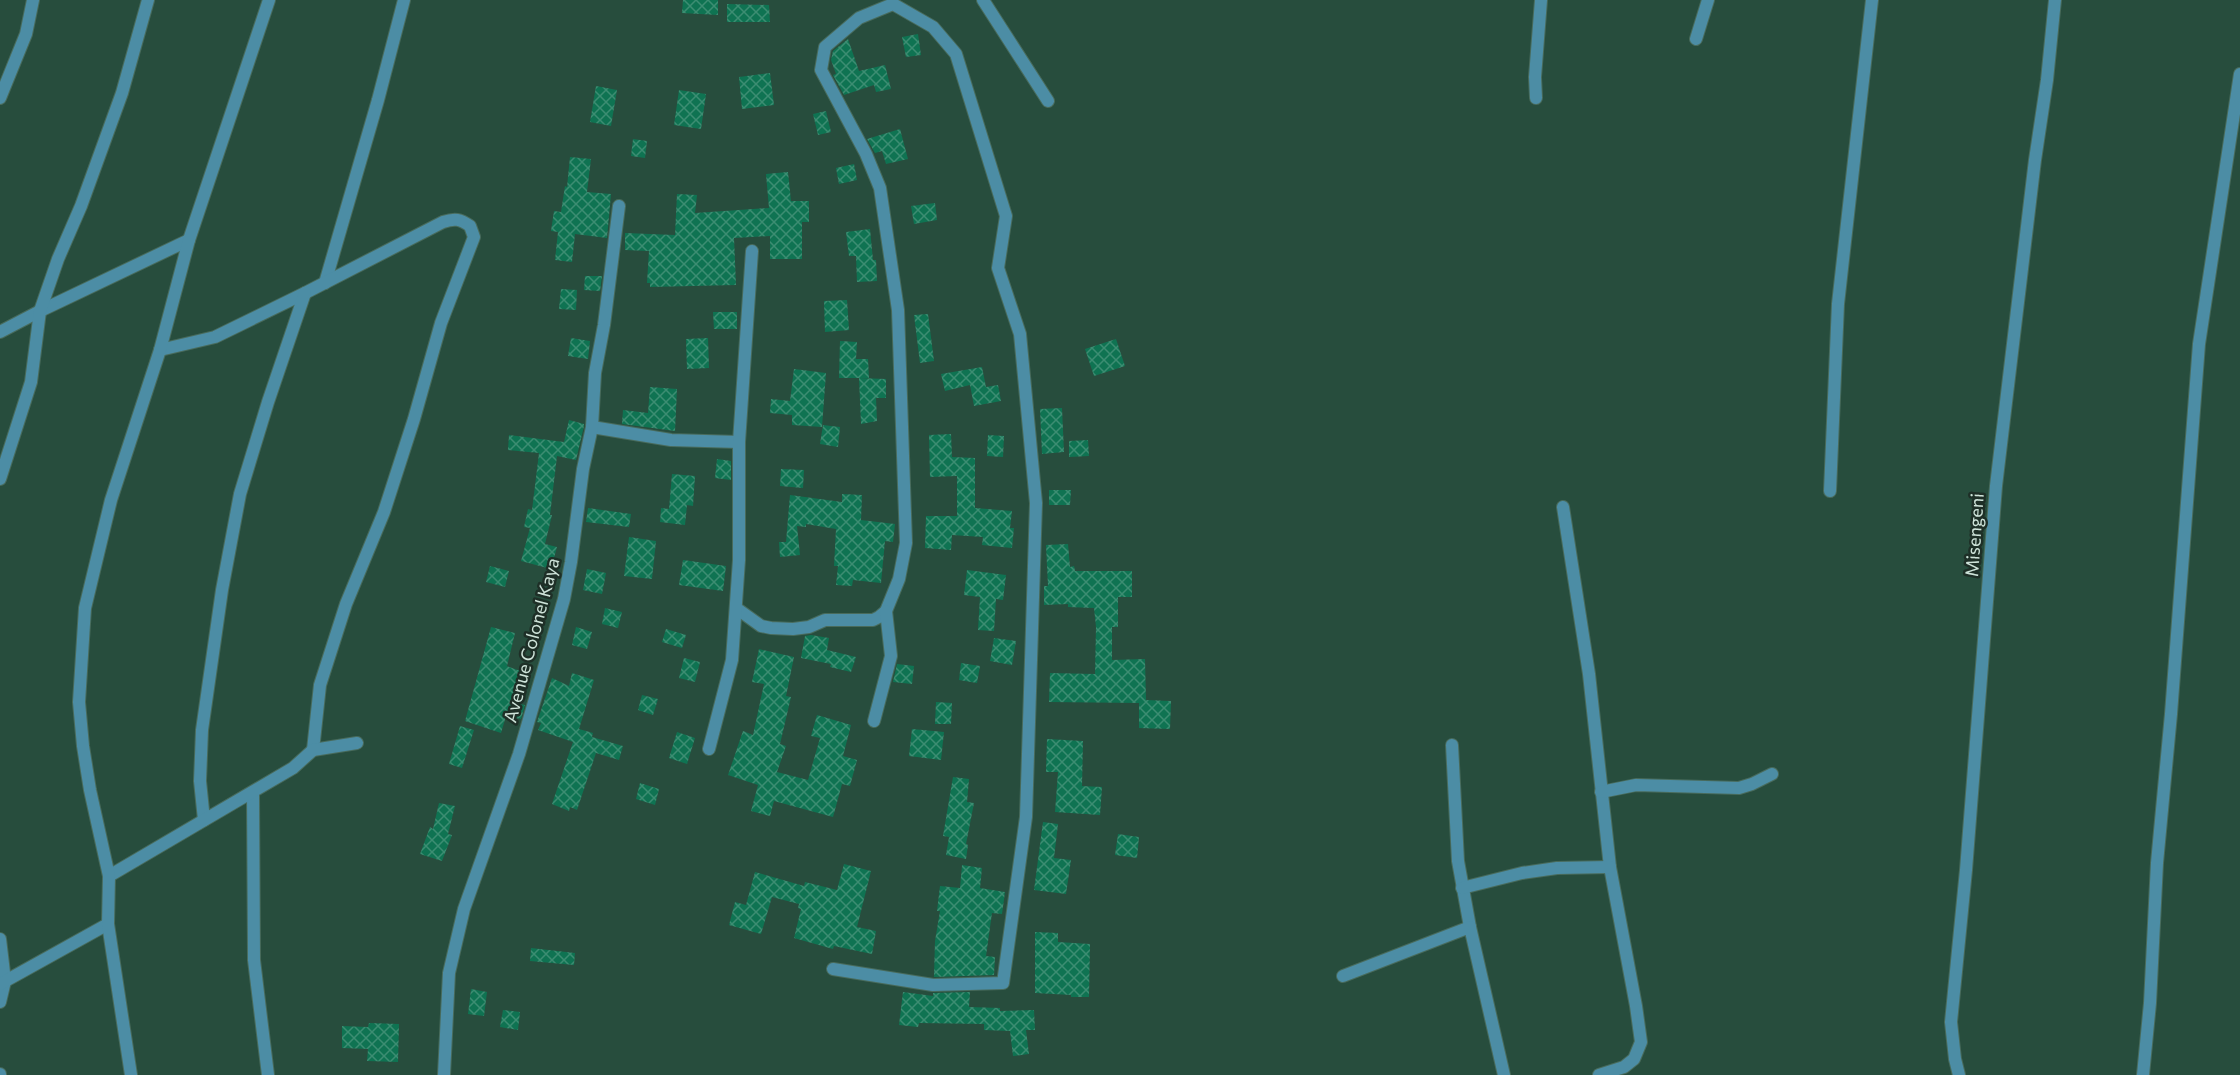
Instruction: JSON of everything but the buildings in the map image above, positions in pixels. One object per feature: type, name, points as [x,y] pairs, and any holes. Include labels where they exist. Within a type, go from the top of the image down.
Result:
[{"type":"street","points":[[0,98],[26,34],[33,0]]},
{"type":"street","points":[[0,479],[31,382],[40,311],[57,259],[81,206],[122,93],[148,0]]},
{"type":"street","points":[[131,1075],[108,924],[109,876],[82,746],[79,702],[85,608],[111,500],[160,350],[189,240],[269,0]]},
{"type":"street","points":[[325,284],[404,0]]},
{"type":"street","points":[[983,0],[1048,100]]},
{"type":"street","points":[[1536,98],[1541,0]]},
{"type":"street","points":[[1696,39],[1708,0]]},
{"type":"street","points":[[1830,491],[1838,304],[1872,0]]},
{"type":"street","name":"Misengeni","points":[[1959,1075],[1954,1059],[1951,1022],[1966,870],[1996,486],[2055,0]]},
{"type":"street","points":[[736,608],[761,626],[793,629],[809,627],[825,620],[873,620],[886,612],[899,579],[906,543],[898,310],[880,188],[866,154],[821,70],[825,47],[859,18],[893,4],[933,27],[956,54],[1006,216],[998,268],[1020,334],[1036,503],[1026,817],[1003,983],[933,985],[833,969]]},
{"type":"street","points":[[2144,1075],[2157,863],[2171,714],[2199,344],[2240,74]]},
{"type":"street","name":"Avenue Colonel Kaya","points":[[444,1075],[449,973],[464,909],[519,754],[564,599],[583,469],[592,428],[595,373],[604,325],[619,206]]},
{"type":"street","points":[[160,350],[215,337],[453,218],[470,226],[474,237],[441,322],[414,419],[384,512],[346,604],[320,685],[314,750]]},
{"type":"street","points":[[0,332],[189,240]]},
{"type":"street","points":[[709,749],[732,660],[736,608],[740,442],[752,251]]},
{"type":"street","points":[[204,820],[200,781],[202,730],[222,590],[240,494],[267,402],[305,293]]},
{"type":"street","points":[[592,428],[670,440],[740,442]]},
{"type":"street","points":[[1563,507],[1588,674],[1610,867],[1641,1042],[1634,1059],[1624,1067],[1599,1075]]},
{"type":"street","points":[[874,722],[891,656],[886,612]]},
{"type":"street","points":[[109,876],[293,768],[314,750],[357,743]]},
{"type":"street","points":[[1452,745],[1456,840],[1462,888],[1504,1075]]},
{"type":"street","points":[[1601,792],[1636,785],[1739,788],[1772,774]]},
{"type":"street","points":[[253,792],[254,960],[268,1075]]},
{"type":"street","points":[[1462,888],[1522,873],[1557,868],[1610,867]]},
{"type":"street","points":[[3,983],[108,924]]},
{"type":"street","points":[[1343,976],[1470,927]]},
{"type":"street","points":[[0,939],[3,983],[0,1002]]}]
